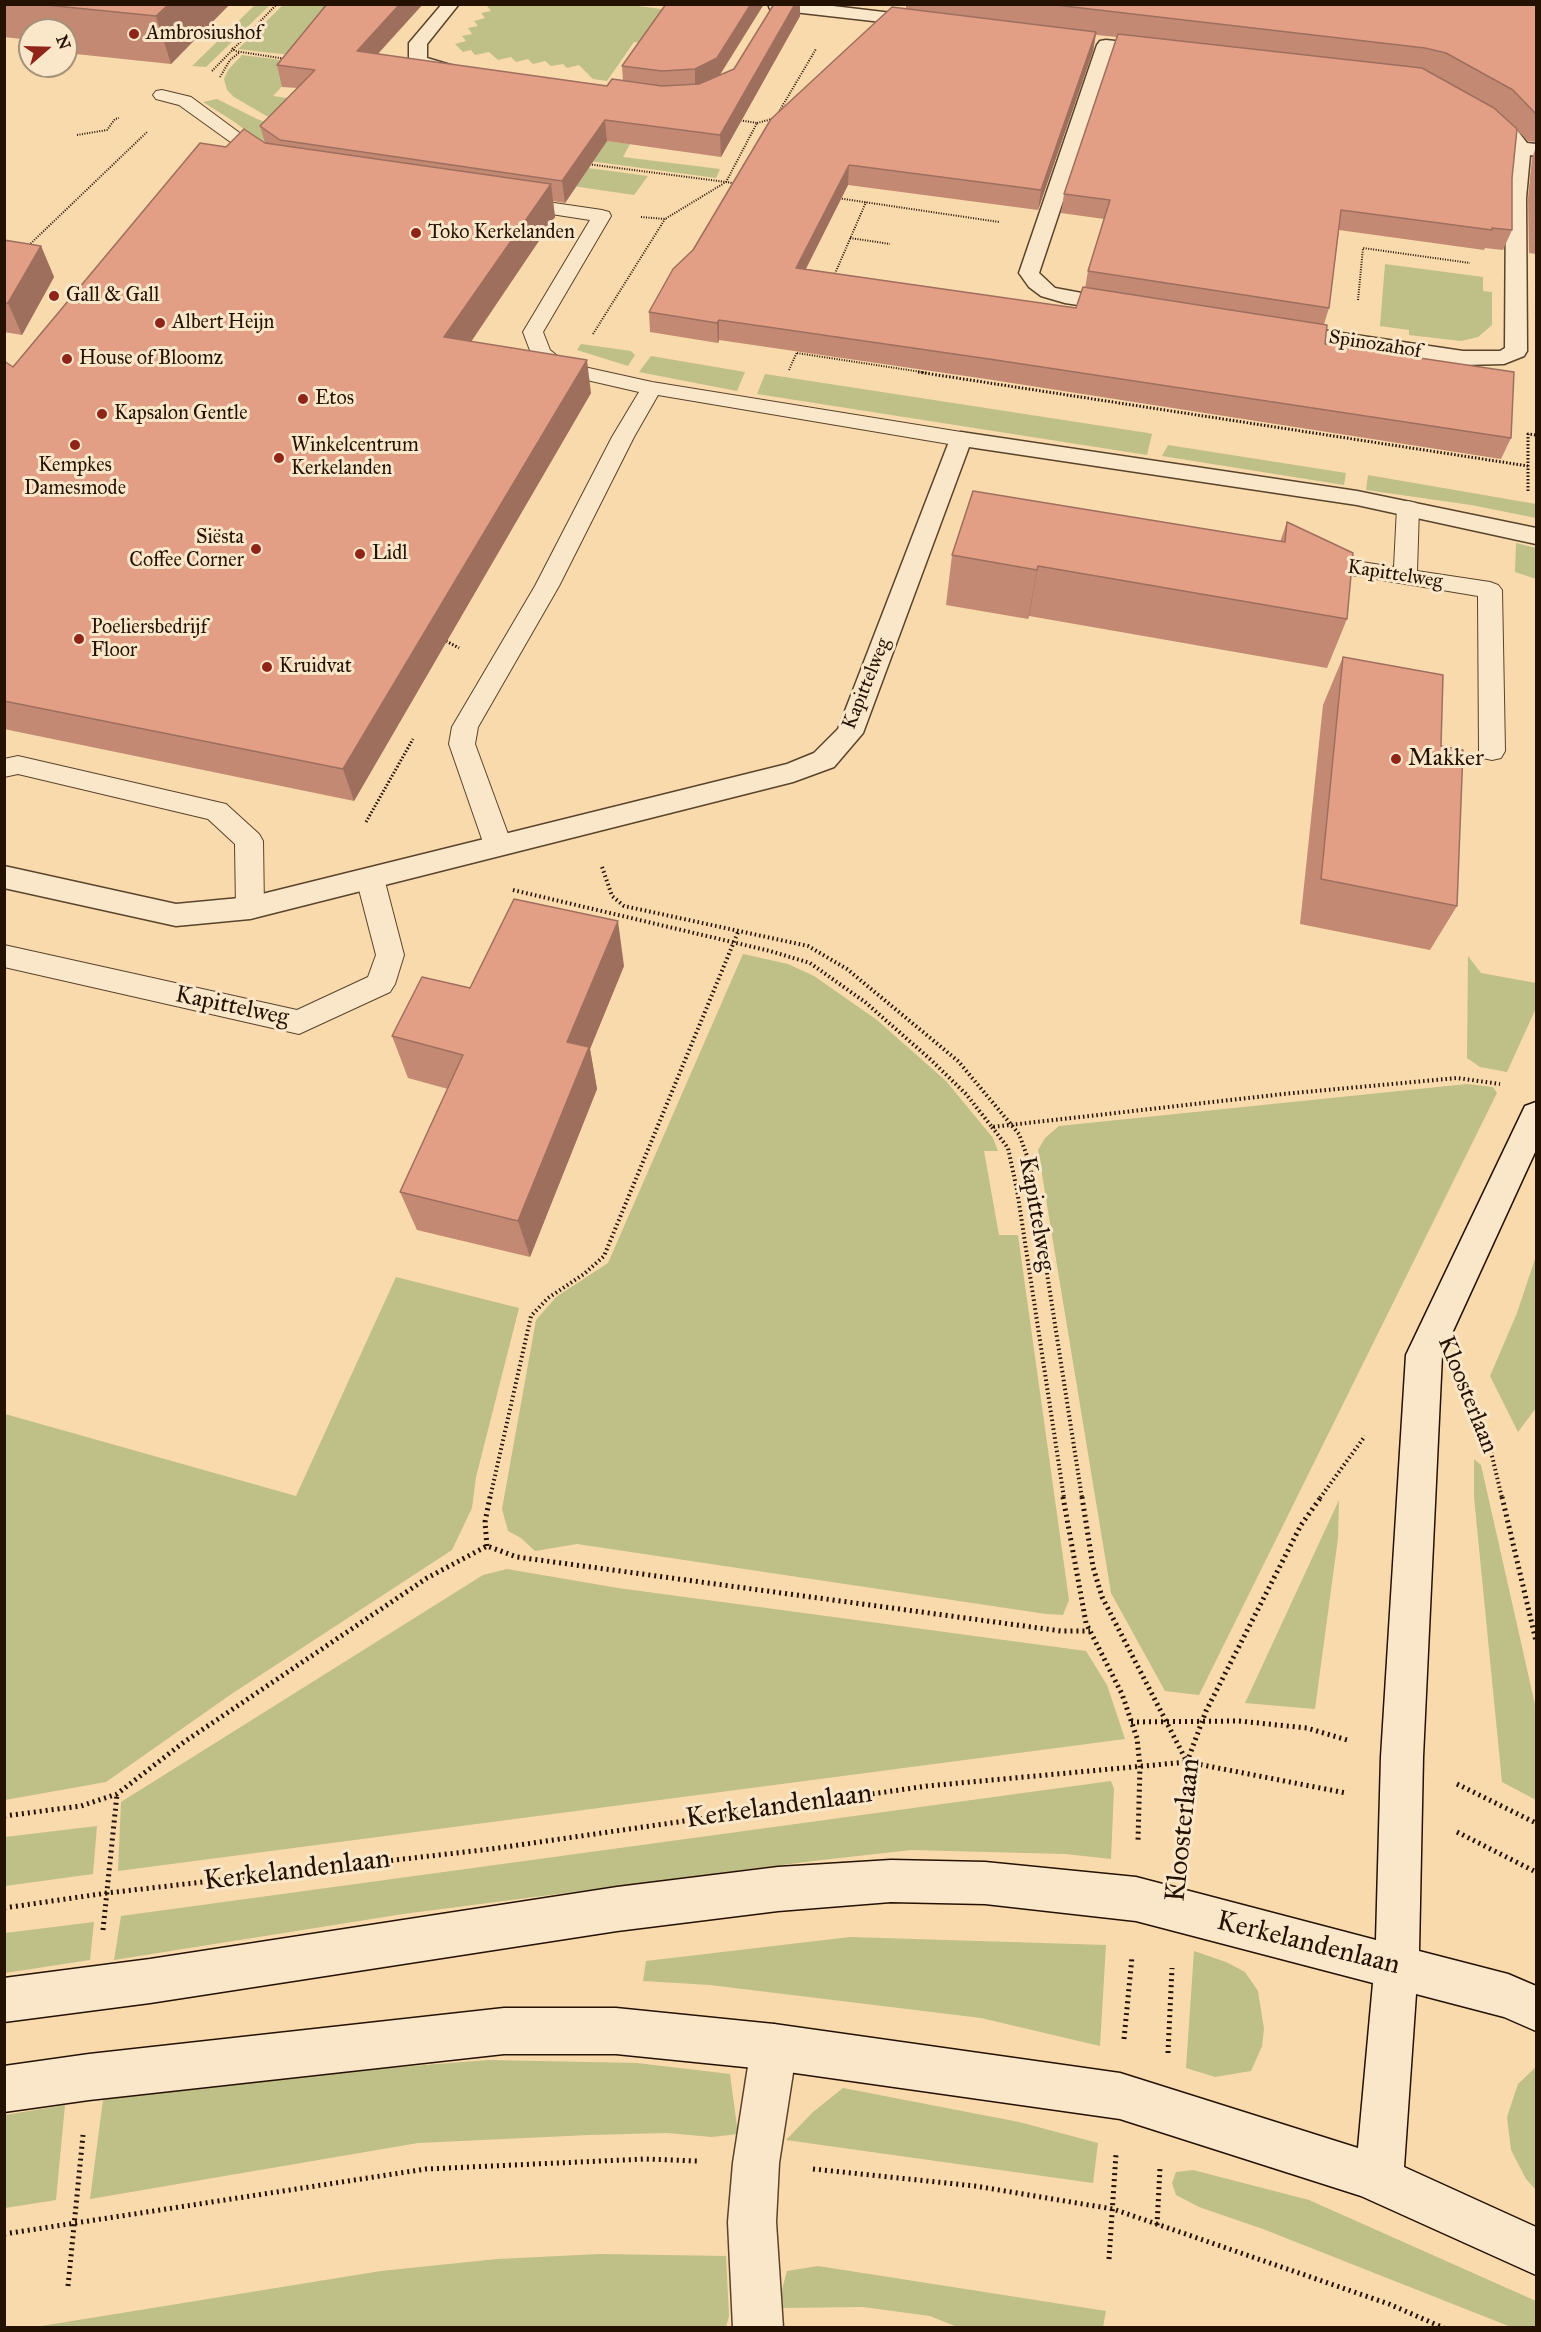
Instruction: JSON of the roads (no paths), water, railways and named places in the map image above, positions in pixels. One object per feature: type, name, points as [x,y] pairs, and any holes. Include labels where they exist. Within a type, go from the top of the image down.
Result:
[{"type":"street","points":[[452,4],[418,43],[418,61],[444,71],[478,76]]},
{"type":"street","points":[[774,8],[943,24]]},
{"type":"street","points":[[1142,309],[1065,297],[1048,292],[1036,283],[1029,273],[1100,44],[1184,53]]},
{"type":"street","name":"Spinozahof","points":[[1261,327],[1463,358],[1504,357],[1516,351],[1516,198],[1529,149],[1495,121],[1467,105]]},
{"type":"street","points":[[961,439],[1346,496],[1536,536]]},
{"type":"street","name":"Kapittelweg","points":[[4,877],[176,915],[250,908],[793,772],[824,760],[850,733],[961,439]]},
{"type":"street","name":"Kloosterlaan","points":[[1379,2180],[1396,1967],[1402,1757],[1424,1356],[1536,1116]]},
{"type":"street","name":"Kerkelandenlaan","points":[[4,2000],[174,1977],[617,1909],[778,1889],[891,1881],[985,1883],[1156,1905],[1508,1996],[1536,2009]]},
{"type":"street","points":[[4,2089],[89,2076],[504,2031],[616,2031],[774,2047],[1120,2096],[1379,2180],[1536,2251]]},
{"type":"street","points":[[758,2328],[752,2222],[756,2163],[774,2047]]},
{"type":"lane","points":[[162,95],[187,102],[280,169],[292,171]]},
{"type":"lane","points":[[498,200],[602,216],[533,332],[541,353],[559,368],[652,388],[961,439]]},
{"type":"lane","points":[[498,845],[462,744],[465,727],[547,586],[623,437],[652,388]]},
{"type":"lane","points":[[1405,577],[1408,508]]},
{"type":"lane","name":"Kapittelweg","points":[[1292,558],[1490,590],[1492,752]]},
{"type":"lane","points":[[4,768],[18,765],[217,811],[249,841],[250,908]]},
{"type":"lane","name":"Kapittelweg","points":[[4,956],[299,1022],[380,984],[390,955],[369,878]]},
{"type":"place","name":"Ambrosiushof","points":[[134,34]]},
{"type":"place","name":"Toko Kerkelanden","points":[[416,233]]},
{"type":"place","name":"Gall & Gall","points":[[54,296]]},
{"type":"place","name":"Albert Heijn","points":[[160,323]]},
{"type":"place","name":"House of Bloomz","points":[[67,359]]},
{"type":"place","name":"Etos","points":[[303,399]]},
{"type":"place","name":"Kapsalon Gentle","points":[[102,414]]},
{"type":"place","name":"Kempkes Damesmode","points":[[75,445]]},
{"type":"place","name":"Winkelcentrum Kerkelanden","points":[[279,458]]},
{"type":"place","name":"Siësta Coffee Corner","points":[[256,549]]},
{"type":"place","name":"Lidl","points":[[360,554]]},
{"type":"place","name":"Poeliersbedrijf Floor","points":[[79,639]]},
{"type":"place","name":"Kruidvat","points":[[267,667]]},
{"type":"place","name":"Makker","points":[[1396,759]]}]
